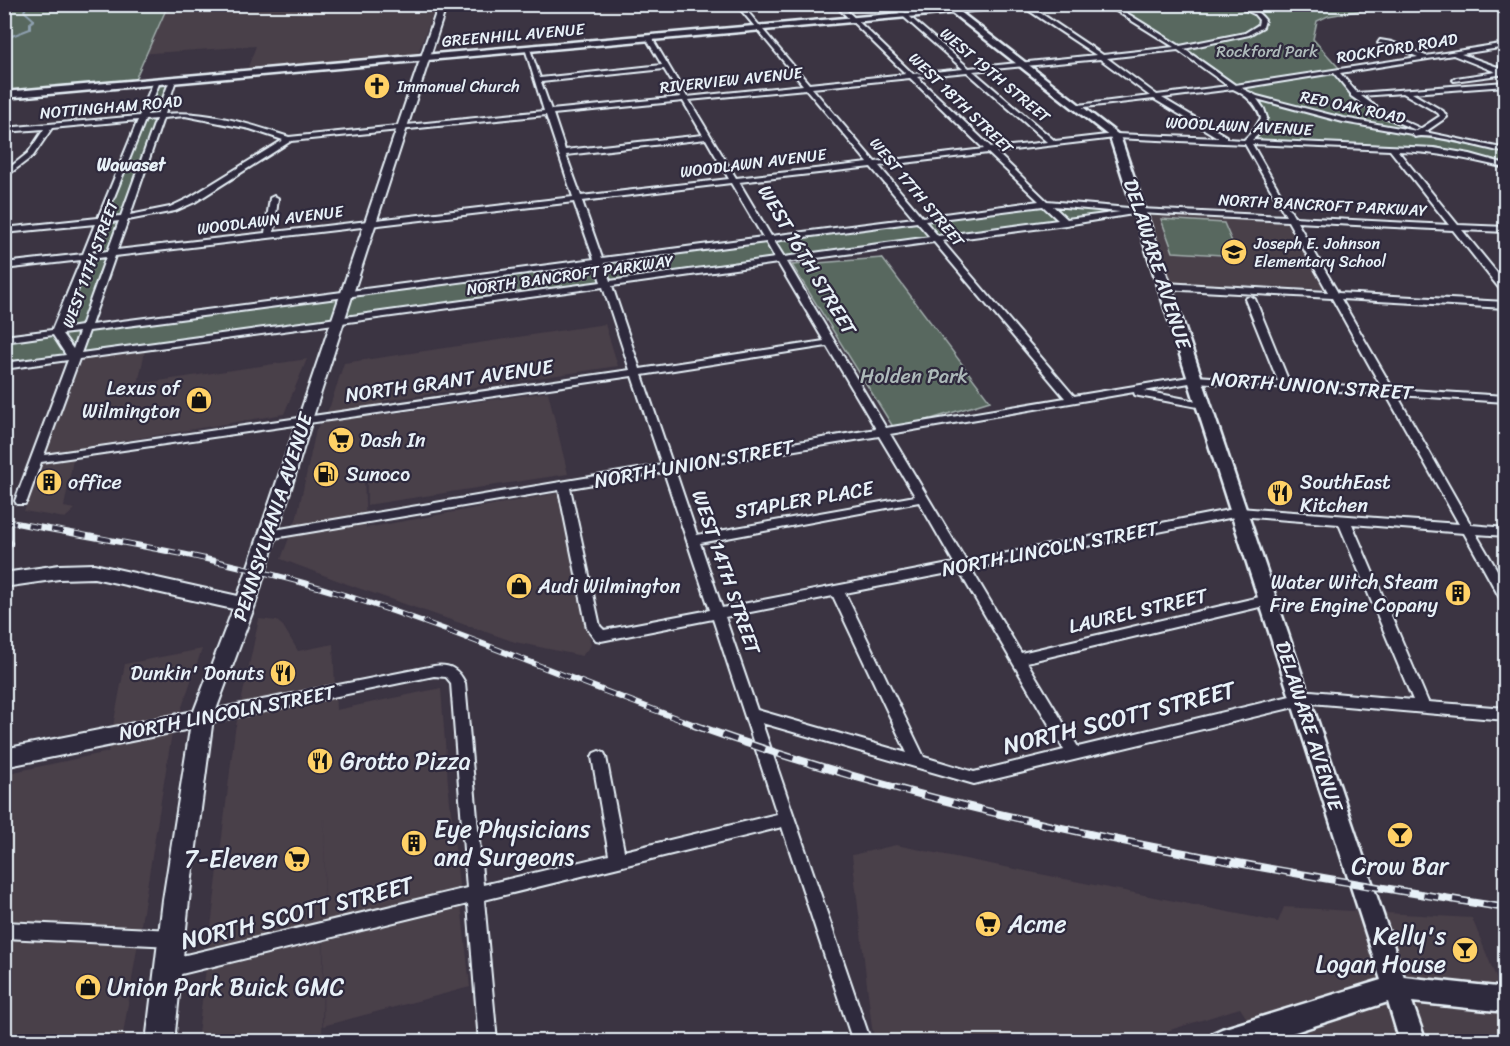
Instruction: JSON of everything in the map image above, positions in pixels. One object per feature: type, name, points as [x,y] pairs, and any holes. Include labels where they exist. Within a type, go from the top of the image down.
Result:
[{"type":"main road","name":"PENNSYLVANIA AVENUE","points":[[160,1041],[176,900],[202,718],[245,605],[304,420],[339,321],[345,295],[443,4]]},
{"type":"main road","points":[[4,580],[59,572],[94,571],[245,605]]},
{"type":"main road","name":"NORTH LINCOLN STREET","points":[[4,758],[202,718]]},
{"type":"street","name":"WEST 17TH STREET","points":[[738,4],[1072,400]]},
{"type":"street","name":"WEST 18TH STREET","points":[[836,4],[1066,223]]},
{"type":"street","name":"WEST 19TH STREET","points":[[891,4],[1053,142]]},
{"type":"street","name":"GREENHILL AVENUE","points":[[4,95],[852,20],[949,8],[1023,4]]},
{"type":"street","points":[[1023,4],[1101,56],[1157,98],[1209,131],[1230,140]]},
{"type":"street","name":"RED OAK ROAD","points":[[1107,4],[1234,87],[1250,95],[1311,113],[1506,151]]},
{"type":"street","name":"RIVERVIEW AVENUE","points":[[289,139],[1176,48],[1247,34],[1261,26],[1262,20],[1259,15],[1235,4]]},
{"type":"street","points":[[949,8],[1115,136]]},
{"type":"street","name":"WEST 16TH STREET","points":[[649,38],[1074,754]]},
{"type":"street","points":[[1402,62],[1380,42],[1390,43],[1425,58]]},
{"type":"street","name":"ROCKFORD ROAD","points":[[1078,107],[1234,87],[1506,45]]},
{"type":"street","name":"WEST 14TH STREET","points":[[527,49],[862,1041]]},
{"type":"street","points":[[1454,53],[1504,72]]},
{"type":"street","points":[[538,80],[666,67]]},
{"type":"street","points":[[1335,71],[1353,95],[1416,135],[1434,150]]},
{"type":"street","points":[[1402,90],[1504,72]]},
{"type":"street","name":"WEST 11TH STREET","points":[[21,501],[112,254],[172,80]]},
{"type":"street","name":"WEST 11TH STREET","points":[[73,357],[56,333],[157,81]]},
{"type":"street","points":[[1353,95],[1506,84]]},
{"type":"street","points":[[1402,90],[1441,112],[1444,117],[1392,148],[1506,291]]},
{"type":"street","points":[[1250,95],[1264,118],[1257,131],[1247,141],[1506,597]]},
{"type":"street","name":"NOTTINGHAM ROAD","points":[[4,130],[160,116],[197,115],[289,139]]},
{"type":"street","points":[[4,176],[23,162],[42,143],[49,126]]},
{"type":"street","name":"WOODLAWN AVENUE","points":[[4,266],[1115,136],[1434,150],[1470,156],[1506,166]]},
{"type":"street","name":"DELAWARE AVENUE","points":[[1115,136],[1413,1041]]},
{"type":"street","points":[[562,153],[708,137]]},
{"type":"street","points":[[4,231],[157,214],[192,200],[289,139]]},
{"type":"street","points":[[269,235],[274,198]]},
{"type":"street","name":"NORTH BANCROFT PARKWAY","points":[[4,339],[1044,203],[1140,211],[1506,230]]},
{"type":"street","name":"NORTH BANCROFT PARKWAY","points":[[4,366],[1066,223],[1140,211]]},
{"type":"street","points":[[1164,286],[1506,305]]},
{"type":"street","points":[[1251,299],[1285,385]]},
{"type":"street","name":"NORTH GRANT AVENUE","points":[[37,459],[830,343]]},
{"type":"street","name":"NORTH UNION STREET","points":[[268,535],[1195,379],[1506,399]]},
{"type":"street","name":"NORTH UNION STREET","points":[[1119,392],[1144,393],[1203,405]]},
{"type":"street","name":"NORTH LINCOLN STREET","points":[[564,486],[594,628],[598,635],[611,635],[1239,512],[1506,532]]},
{"type":"street","name":"STAPLER PLACE","points":[[693,540],[922,498]]},
{"type":"street","points":[[1344,520],[1423,706]]},
{"type":"street","points":[[837,591],[919,762]]},
{"type":"street","name":"LAUREL STREET","points":[[1017,659],[1268,600]]},
{"type":"street","name":"NORTH LINCOLN STREET","points":[[202,718],[434,671],[450,672],[458,683],[476,894]]},
{"type":"street","name":"NORTH SCOTT STREET","points":[[751,714],[974,778],[1311,697],[1506,714]]},
{"type":"street","points":[[599,757],[618,860]]},
{"type":"street","name":"NORTH SCOTT STREET","points":[[170,968],[787,819]]},
{"type":"street","points":[[476,894],[488,1041]]},
{"type":"street","points":[[4,930],[173,938]]},
{"type":"street","points":[[1236,1040],[1395,988],[1506,1000]]},
{"type":"shaded area","points":[[158,5],[436,5],[417,56],[246,72],[256,46],[123,55]]},
{"type":"shaded area","name":"Joseph E. Johnson Elementary School","points":[[1149,215],[1290,222],[1326,289],[1171,282]]},
{"type":"shaded area","points":[[605,324],[618,366],[383,401],[381,415],[548,392],[568,474],[367,505],[367,469],[364,476],[366,528],[559,493],[591,645],[582,656],[515,642],[281,559],[297,517],[316,430],[330,406],[344,363]]},
{"type":"shaded area","points":[[145,351],[138,384],[307,359],[284,414],[75,449],[64,507],[75,509],[65,518],[24,511],[81,360]]},
{"type":"shaded area","points":[[259,619],[277,621],[283,626],[298,651],[333,644],[336,710],[441,688],[448,783],[470,987],[323,1026],[325,811],[322,1041],[197,1042],[235,730]]},
{"type":"shaded area","points":[[202,649],[171,739],[122,1041],[5,1041],[4,774],[108,752],[125,664]]},
{"type":"shaded area","points":[[896,845],[1278,922],[1284,907],[1472,918],[1505,1000],[1505,1041],[1261,1041],[1240,1008],[1135,1041],[876,1041],[872,1028],[852,855]]},
{"type":"green space","points":[[4,5],[168,5],[133,84],[5,95]]},
{"type":"green space","name":"Rockford Park","points":[[1107,5],[1394,5],[1328,16],[1317,21],[1313,39],[1339,68],[1336,71],[1353,95],[1404,124],[1420,130],[1417,133],[1505,151],[1505,166],[1460,154],[1247,141],[1263,121],[1255,100]]},
{"type":"green space","points":[[173,80],[85,328],[1044,203],[1101,206],[1132,214],[5,366],[4,339],[56,332],[157,81]]},
{"type":"green space","points":[[1161,219],[1224,223],[1238,256],[1173,252]]},
{"type":"green space","name":"Holden Park","points":[[882,258],[990,401],[895,430],[792,265]]},
{"type":"waterway","points":[[4,39],[30,29],[30,23],[34,20],[24,11],[28,4]]},
{"type":"railway","points":[[4,521],[216,561],[341,594],[475,641],[698,726]]},
{"type":"railway","points":[[694,725],[793,758],[993,813],[1197,856],[1506,908]]},
{"type":"place","name":"Immanuel Church","points":[[377,86]]},
{"type":"place","name":"Joseph E. Johnson Elementary School","points":[[1234,252]]},
{"type":"place","name":"Lexus of Wilmington","points":[[199,400]]},
{"type":"place","name":"Dash In","points":[[341,440]]},
{"type":"place","name":"Sunoco","points":[[326,474]]},
{"type":"place","name":"office","points":[[49,482]]},
{"type":"place","name":"SouthEast Kitchen","points":[[1280,493]]},
{"type":"place","name":"Audi Wilmington","points":[[519,586]]},
{"type":"place","name":"Water Witch Steam Fire Engine Copany","points":[[1458,593]]},
{"type":"place","name":"Dunkin' Donuts","points":[[283,673]]},
{"type":"place","name":"Grotto Pizza","points":[[320,761]]},
{"type":"place","name":"Crow Bar","points":[[1400,835]]},
{"type":"place","name":"Eye Physicians and Surgeons","points":[[414,843]]},
{"type":"place","name":"7-Eleven","points":[[297,859]]},
{"type":"place","name":"Acme","points":[[988,924]]},
{"type":"place","name":"Kelly's Logan House","points":[[1465,950]]},
{"type":"place","name":"Union Park Buick GMC","points":[[88,987]]},
{"type":"district","name":"Wawaset","points":[[131,165]]}]
